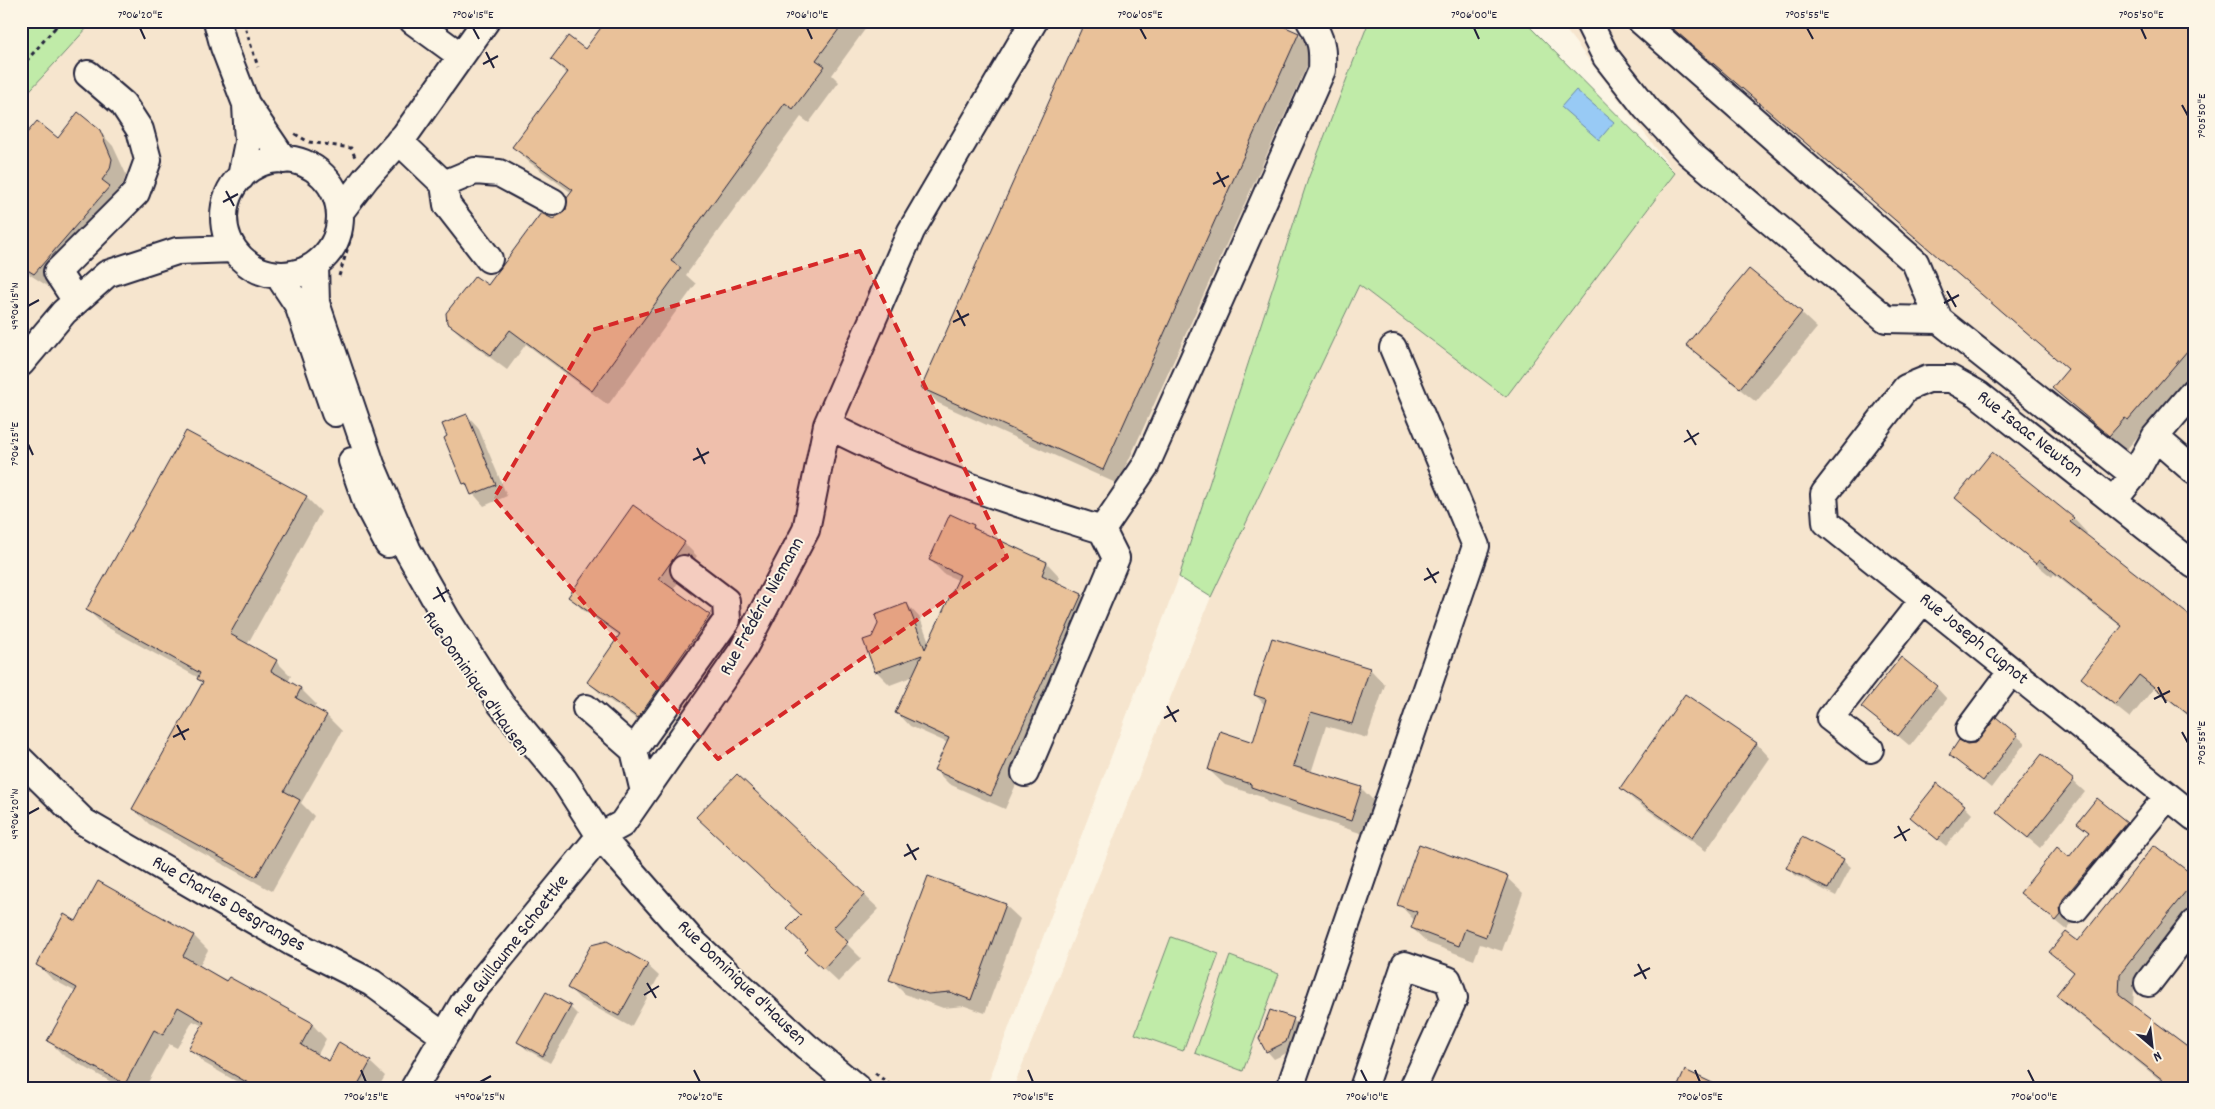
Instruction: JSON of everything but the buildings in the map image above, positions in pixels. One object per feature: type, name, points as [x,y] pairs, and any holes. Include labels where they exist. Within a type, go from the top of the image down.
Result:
[{"type":"street","points":[[217,21],[224,47],[246,104],[284,160]]},
{"type":"street","points":[[413,21],[461,56]]},
{"type":"street","points":[[366,178],[313,168],[299,162],[284,160],[268,161],[254,167],[241,177],[229,195],[224,217],[226,234],[234,249],[245,263],[261,272],[278,275],[298,273],[315,265],[327,254],[335,242],[339,227],[348,218],[366,178],[399,141],[486,21]]},
{"type":"street","name":"Rue Frédéric Niemann","points":[[596,832],[622,824],[742,651],[806,530],[827,425],[911,231],[1034,21]]},
{"type":"street","points":[[1102,530],[1146,465],[1322,70],[1323,48],[1320,36],[1310,21]]},
{"type":"street","points":[[1588,21],[1606,57],[1646,108],[1695,158],[1886,319],[1939,320]]},
{"type":"street","points":[[1641,21],[1915,262],[1939,320],[2134,475]]},
{"type":"street","points":[[76,301],[57,272],[136,192],[148,160],[140,130],[123,104],[88,74]]},
{"type":"street","points":[[241,177],[248,142],[246,104]]},
{"type":"street","points":[[399,141],[444,184],[447,205],[489,258]]},
{"type":"street","points":[[313,168],[326,180],[348,218]]},
{"type":"street","points":[[444,184],[475,171],[499,173],[553,202]]},
{"type":"street","points":[[177,251],[224,217]]},
{"type":"street","points":[[21,363],[64,312],[107,274],[177,251],[234,249]]},
{"type":"street","name":"Rue Dominique d'Hausen","points":[[315,265],[316,303],[371,464],[408,551],[446,618],[501,704],[564,780],[596,832]]},
{"type":"street","name":"Rue Dominique d'Hausen","points":[[278,275],[298,306],[367,504],[423,613],[463,674],[558,798],[596,832],[692,940],[779,1022],[864,1079]]},
{"type":"street","points":[[1290,1088],[1476,546],[1393,348]]},
{"type":"street","name":"Rue Isaac Newton","points":[[1865,441],[1906,388],[1928,379],[1951,379],[1978,394],[2194,565]]},
{"type":"street","points":[[2113,501],[2134,475],[2155,437],[2194,391]]},
{"type":"street","points":[[827,425],[866,445],[999,497],[1102,530],[1116,558],[1025,773]]},
{"type":"street","points":[[2155,437],[2194,471]]},
{"type":"street","name":"Rue Joseph Cugnot","points":[[1865,441],[1824,494],[1826,522],[2194,817]]},
{"type":"street","points":[[634,750],[727,620],[726,601],[684,569]]},
{"type":"street","points":[[1870,749],[1830,718],[1923,600]]},
{"type":"street","points":[[1969,729],[2012,671]]},
{"type":"street","points":[[586,708],[634,750],[644,792]]},
{"type":"street","name":"Rue Charles Desgranges","points":[[21,760],[84,822],[293,943],[372,983],[444,1036]]},
{"type":"street","points":[[2075,908],[2168,796]]},
{"type":"street","name":"Rue Guillaume Schoettke","points":[[414,1088],[464,1002],[596,832]]},
{"type":"street","points":[[2148,983],[2194,923]]},
{"type":"street","points":[[1363,1088],[1405,965],[1448,980],[1454,998],[1413,1088]]},
{"type":"path","points":[[39,21],[57,26]]},
{"type":"path","points":[[21,67],[61,21]]},
{"type":"path","points":[[243,21],[258,69]]},
{"type":"path","points":[[288,130],[309,142],[351,148],[366,178]]},
{"type":"path","points":[[339,278],[347,245],[348,218]]},
{"type":"path","points":[[864,1079],[894,1088]]},
{"type":"highlighted area","points":[[860,251],[1007,557],[718,759],[494,498],[592,330]]},
{"type":"shaded area","points":[[63,21],[1369,21],[1308,179],[1179,577],[986,1088],[21,1088],[21,69]]},
{"type":"shaded area","points":[[1559,21],[2194,21],[2194,1088],[1013,1088],[1211,597],[1359,285],[1506,397],[1675,173]]},
{"type":"green space","points":[[21,21],[85,21],[88,27],[21,100]]},
{"type":"green space","points":[[1369,21],[1524,21],[1675,173],[1506,397],[1359,285],[1211,597],[1179,577],[1308,179]]},
{"type":"green space","points":[[1171,937],[1219,954],[1183,1051],[1135,1034]]},
{"type":"green space","points":[[1230,956],[1279,974],[1243,1071],[1195,1053]]},
{"type":"water","points":[[1576,90],[1614,122],[1599,140],[1561,107]]}]
